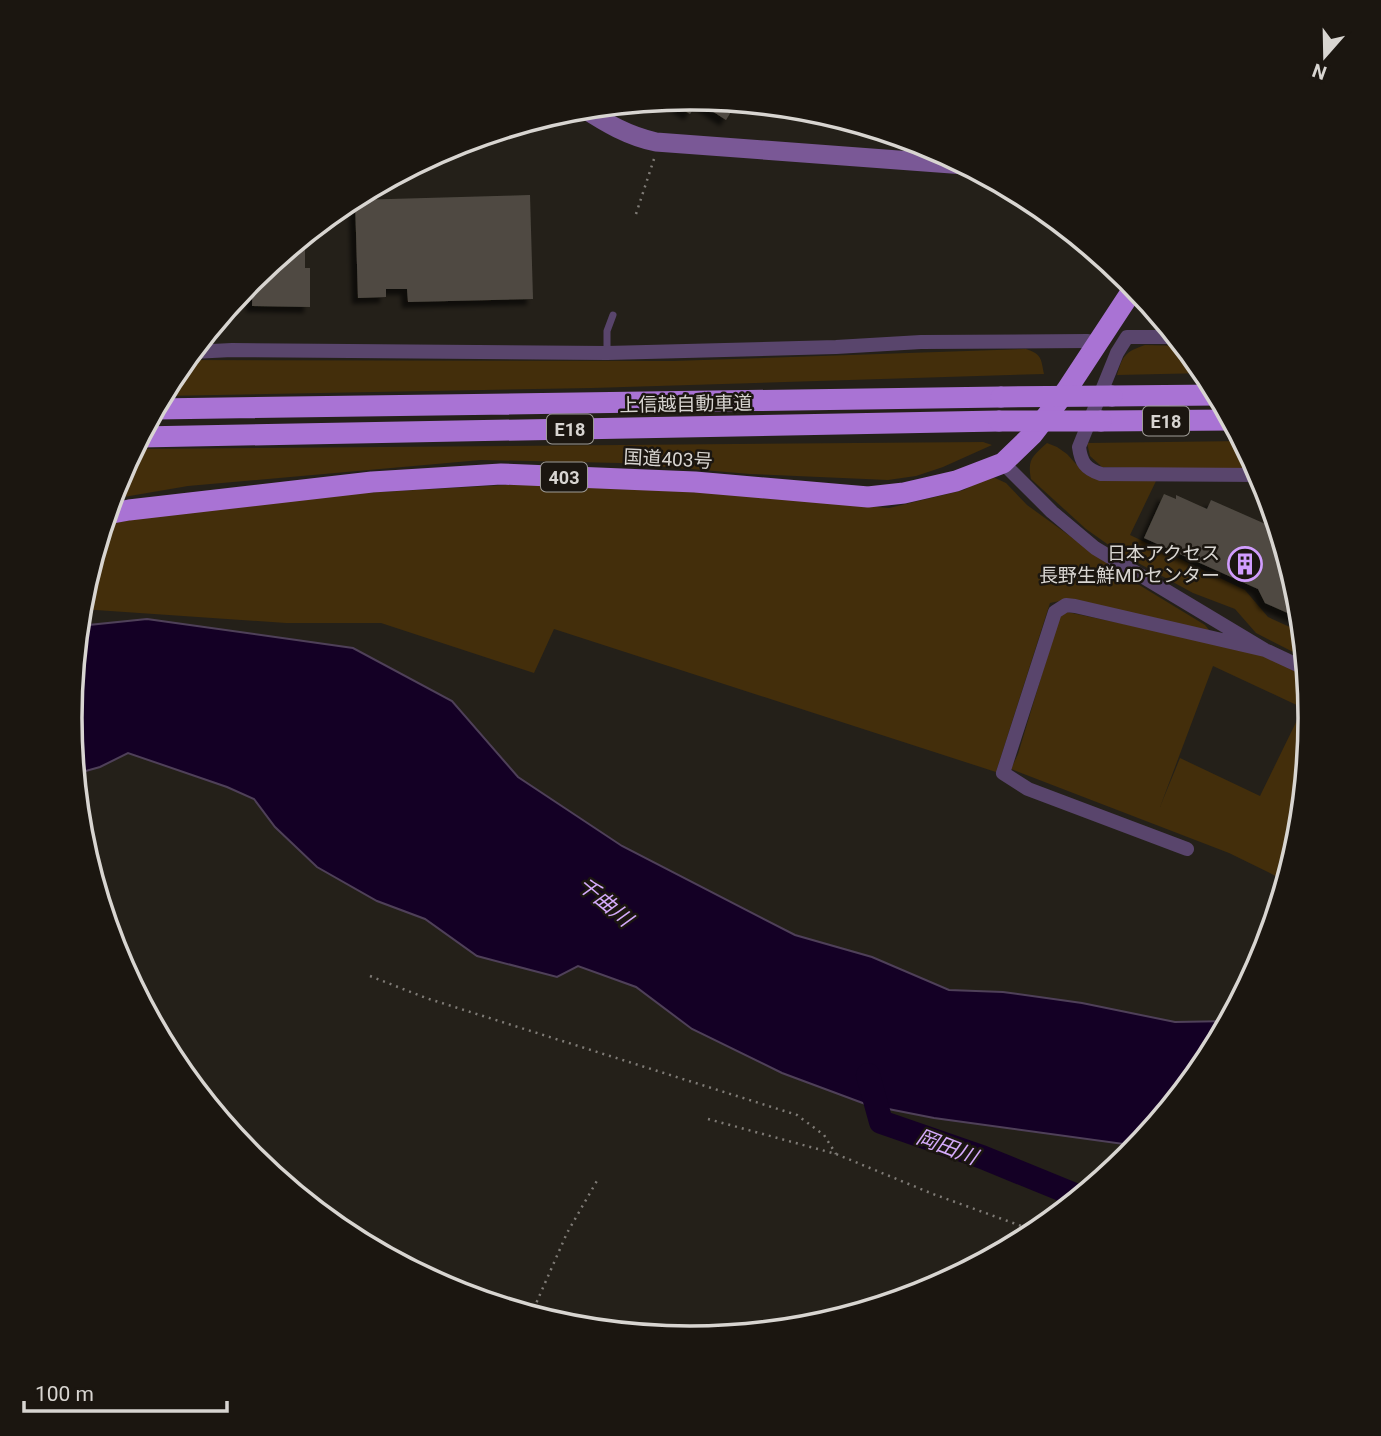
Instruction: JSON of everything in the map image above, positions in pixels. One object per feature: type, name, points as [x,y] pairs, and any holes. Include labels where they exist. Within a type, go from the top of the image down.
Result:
[{"type":"highway","name":"国道403号","points":[[119,512],[372,482],[501,474],[695,482],[868,498],[904,493],[956,481],[1003,463],[1032,435],[1066,391],[1128,296]]},
{"type":"highway","name":"上信越自動車道","points":[[167,409],[1206,396]]},
{"type":"highway","name":"上信越自動車道","points":[[152,437],[999,421],[1220,420]]},
{"type":"street","points":[[598,117],[623,132],[659,142],[937,162]]},
{"type":"street","points":[[1164,337],[1127,337],[1117,352],[1079,447],[1080,456],[1086,466],[1090,471],[1101,474],[1248,475]]},
{"type":"street","points":[[206,351],[607,353],[922,342],[1087,341]]},
{"type":"street","points":[[1003,463],[1052,512],[1095,548],[1265,650],[1296,664]]},
{"type":"street","points":[[1187,849],[1028,789],[1003,773],[1055,611],[1066,605],[1075,606],[1265,650]]},
{"type":"lane","points":[[607,353],[607,331],[612,315]]},
{"type":"path","points":[[636,214],[659,142]]},
{"type":"path","points":[[370,976],[426,998],[797,1115],[824,1135],[836,1154]]},
{"type":"path","points":[[708,1119],[836,1154],[933,1194],[1024,1227]]},
{"type":"path","points":[[535,1306],[567,1233],[598,1179]]},
{"type":"shaded area","points":[[1145,345],[1171,346],[1191,373],[1117,375],[1126,355]]},
{"type":"shaded area","points":[[1026,349],[1040,358],[1044,374],[592,388],[175,396],[199,360],[673,361]]},
{"type":"shaded area","points":[[1232,441],[1246,471],[1102,467],[1090,456],[1087,443]]},
{"type":"shaded area","points":[[983,442],[992,445],[943,467],[916,476],[888,480],[750,474],[619,463],[481,460],[188,486],[125,497],[145,449]]},
{"type":"shaded area","points":[[1047,443],[1057,447],[1085,474],[1105,480],[1156,481],[1130,535],[1245,590],[1268,617],[1292,628],[1295,653],[1256,633],[1235,609],[1193,593],[1120,553],[1086,529],[1031,479],[1032,458]]},
{"type":"shaded area","points":[[995,478],[1006,483],[1027,505],[1131,580],[1209,630],[1207,634],[1069,599],[1050,603],[996,772],[554,629],[534,673],[381,623],[286,623],[92,610],[115,523],[136,519],[362,493],[525,484],[666,489],[889,508],[964,490],[982,479]]},
{"type":"shaded area","points":[[1067,612],[1257,652],[1297,672],[1298,706],[1213,666],[1160,807],[1180,758],[1260,796],[1299,716],[1294,797],[1277,877],[1229,853],[1011,769],[1018,754],[1061,615]]},
{"type":"water","name":"千曲川","points":[[147,619],[353,648],[452,701],[518,777],[622,846],[795,935],[872,957],[949,990],[1003,992],[1082,1003],[1175,1022],[1217,1021],[1173,1088],[1125,1144],[934,1118],[868,1105],[782,1073],[692,1029],[636,987],[578,966],[557,977],[477,956],[425,919],[377,901],[317,867],[275,827],[254,799],[227,787],[128,753],[85,771],[82,718],[89,625]]},
{"type":"building","points":[[711,111],[731,111],[726,120]]},
{"type":"building","points":[[530,195],[533,299],[408,302],[407,289],[386,289],[386,297],[358,298],[355,211],[373,199]]},
{"type":"building","points":[[305,248],[305,268],[310,268],[310,307],[252,306],[252,296]]},
{"type":"building","name":"日本アクセス 長野生鮮MDセンター","points":[[1164,494],[1176,499],[1176,495],[1207,509],[1211,500],[1267,525],[1290,614],[1265,603],[1258,589],[1144,538]]},
{"type":"waterway","name":"岡田川","points":[[868,1075],[881,1122],[982,1157],[1070,1193]]},
{"type":"place","name":"日本アクセス 長野生鮮MDセンター","points":[[1245,564]]}]
